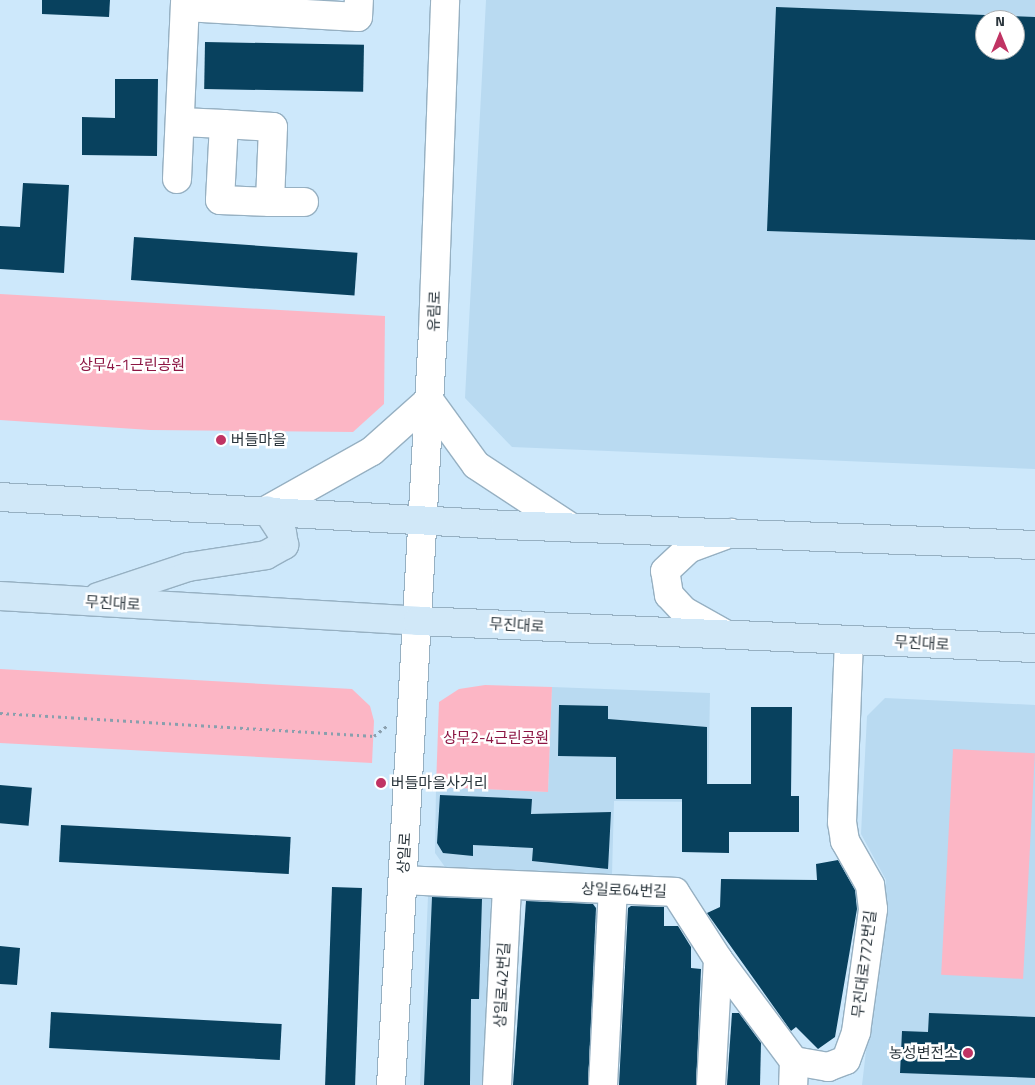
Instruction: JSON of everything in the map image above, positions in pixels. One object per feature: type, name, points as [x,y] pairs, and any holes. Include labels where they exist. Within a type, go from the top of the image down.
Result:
[{"type":"main road","points":[[0,497],[267,510],[423,520],[1035,545]]},
{"type":"main road","points":[[84,601],[188,567],[266,555],[284,545],[282,533],[267,510]]},
{"type":"main road","name":"무진대로","points":[[0,596],[418,621],[1035,648]]},
{"type":"street","points":[[177,179],[185,3],[279,6],[358,17],[359,0]]},
{"type":"street","name":"유림로","points":[[418,621],[445,0]]},
{"type":"street","points":[[181,122],[273,127],[270,202]]},
{"type":"street","points":[[224,124],[220,200],[304,202]]},
{"type":"street","points":[[267,510],[372,451],[429,400],[476,466],[569,526]]},
{"type":"street","points":[[726,634],[684,612],[669,595],[665,571],[690,548],[732,533]]},
{"type":"street","name":"상일로","points":[[391,1085],[418,621]]},
{"type":"street","name":"무진대로772번길","points":[[794,1073],[846,1060],[856,1032],[873,909],[870,885],[845,841],[842,822],[848,640]]},
{"type":"street","name":"상일로64번길","points":[[403,880],[676,892],[794,1073]]},
{"type":"street","name":"상일로42번길","points":[[497,1085],[507,885]]},
{"type":"street","points":[[603,1085],[613,890]]},
{"type":"street","points":[[711,1085],[718,959]]},
{"type":"path","points":[[0,713],[374,736],[413,707]]},
{"type":"shaded area","points":[[486,0],[1035,0],[1035,469],[512,447],[465,398]]},
{"type":"shaded area","points":[[552,687],[710,693],[708,802],[614,801],[612,875],[445,867],[435,853],[436,787],[548,792]]},
{"type":"shaded area","points":[[885,698],[1035,705],[1035,1085],[862,1085],[886,880],[861,834],[867,716]]},
{"type":"shaded area","points":[[438,888],[484,890],[499,905],[487,1085],[420,1085],[428,896]]},
{"type":"green space","name":"상무4-1근린공원","points":[[0,294],[385,316],[384,404],[353,432],[150,430],[0,420]]},
{"type":"green space","points":[[0,669],[352,689],[370,706],[374,721],[372,763],[0,743]]},
{"type":"green space","name":"상무2-4근린공원","points":[[485,685],[552,687],[548,792],[436,787],[439,702],[459,689]]},
{"type":"green space","points":[[953,749],[1035,753],[1023,979],[941,975]]},
{"type":"building","points":[[42,0],[110,0],[109,17],[42,14]]},
{"type":"building","points":[[776,7],[975,15],[975,60],[1025,60],[1025,17],[1035,17],[1035,240],[767,231]]},
{"type":"building","points":[[205,42],[364,45],[363,92],[204,89]]},
{"type":"building","points":[[115,79],[158,79],[157,156],[82,155],[82,117],[115,118]]},
{"type":"building","points":[[23,183],[69,185],[64,273],[0,269],[0,226],[20,227]]},
{"type":"building","points":[[134,237],[357,253],[354,296],[131,280]]},
{"type":"building","points":[[559,705],[608,706],[608,719],[707,727],[707,784],[751,784],[751,707],[792,707],[791,796],[799,796],[799,832],[729,832],[729,853],[682,852],[682,799],[616,799],[616,757],[558,756]]},
{"type":"building","points":[[0,785],[32,788],[29,826],[0,823]]},
{"type":"building","points":[[440,795],[532,799],[531,814],[611,812],[608,869],[532,861],[533,848],[473,845],[473,856],[443,853],[437,843]]},
{"type":"building","points":[[61,825],[291,837],[289,874],[59,862]]},
{"type":"building","points":[[838,860],[855,890],[857,909],[835,1037],[818,1049],[796,1027],[791,1031],[707,913],[720,907],[721,879],[817,880],[816,864]]},
{"type":"building","points":[[332,887],[362,888],[355,1085],[325,1085]]},
{"type":"building","points":[[432,897],[482,899],[479,999],[471,999],[470,1085],[424,1085]]},
{"type":"building","points":[[526,901],[593,904],[596,908],[588,1085],[513,1085]]},
{"type":"building","points":[[631,906],[664,907],[664,926],[678,926],[691,947],[691,968],[701,969],[696,1085],[619,1085],[628,908]]},
{"type":"building","points":[[0,946],[20,948],[17,985],[0,984]]},
{"type":"building","points":[[51,1012],[282,1024],[280,1060],[49,1048]]},
{"type":"building","points":[[732,1013],[739,1013],[761,1043],[760,1085],[727,1085]]},
{"type":"building","name":"농성변전소","points":[[929,1013],[1035,1017],[1035,1078],[900,1073],[902,1031],[928,1032]]},
{"type":"place","name":"버들마을","points":[[221,440]]},
{"type":"place","name":"버들마을사거리","points":[[381,783]]},
{"type":"place","name":"농성변전소","points":[[968,1053]]}]
